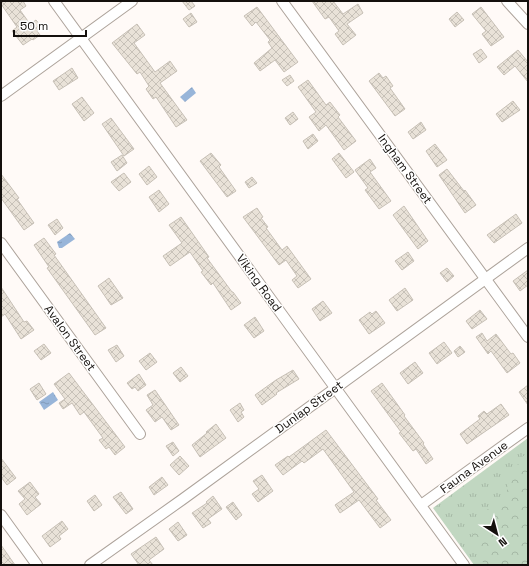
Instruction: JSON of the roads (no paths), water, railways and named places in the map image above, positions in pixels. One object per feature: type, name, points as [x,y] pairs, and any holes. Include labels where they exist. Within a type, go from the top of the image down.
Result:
[{"type":"street","name":"Viking Road","points":[[54,1],[464,565]]},
{"type":"street","points":[[1,96],[132,1]]},
{"type":"street","name":"Ingham Street","points":[[282,1],[528,337]]},
{"type":"street","points":[[507,1],[528,24]]},
{"type":"street","name":"Avalon Street","points":[[1,243],[140,434]]},
{"type":"street","name":"Dunlap Street","points":[[90,565],[184,499],[528,248]]},
{"type":"street","name":"Fauna Avenue","points":[[421,506],[528,428]]},
{"type":"street","points":[[1,515],[37,565]]},
{"type":"water","points":[[192,87],[196,93],[185,102],[180,97]]},
{"type":"water","points":[[70,233],[75,239],[62,248],[59,248],[57,242]]},
{"type":"water","points":[[53,392],[58,400],[44,410],[39,402]]}]
